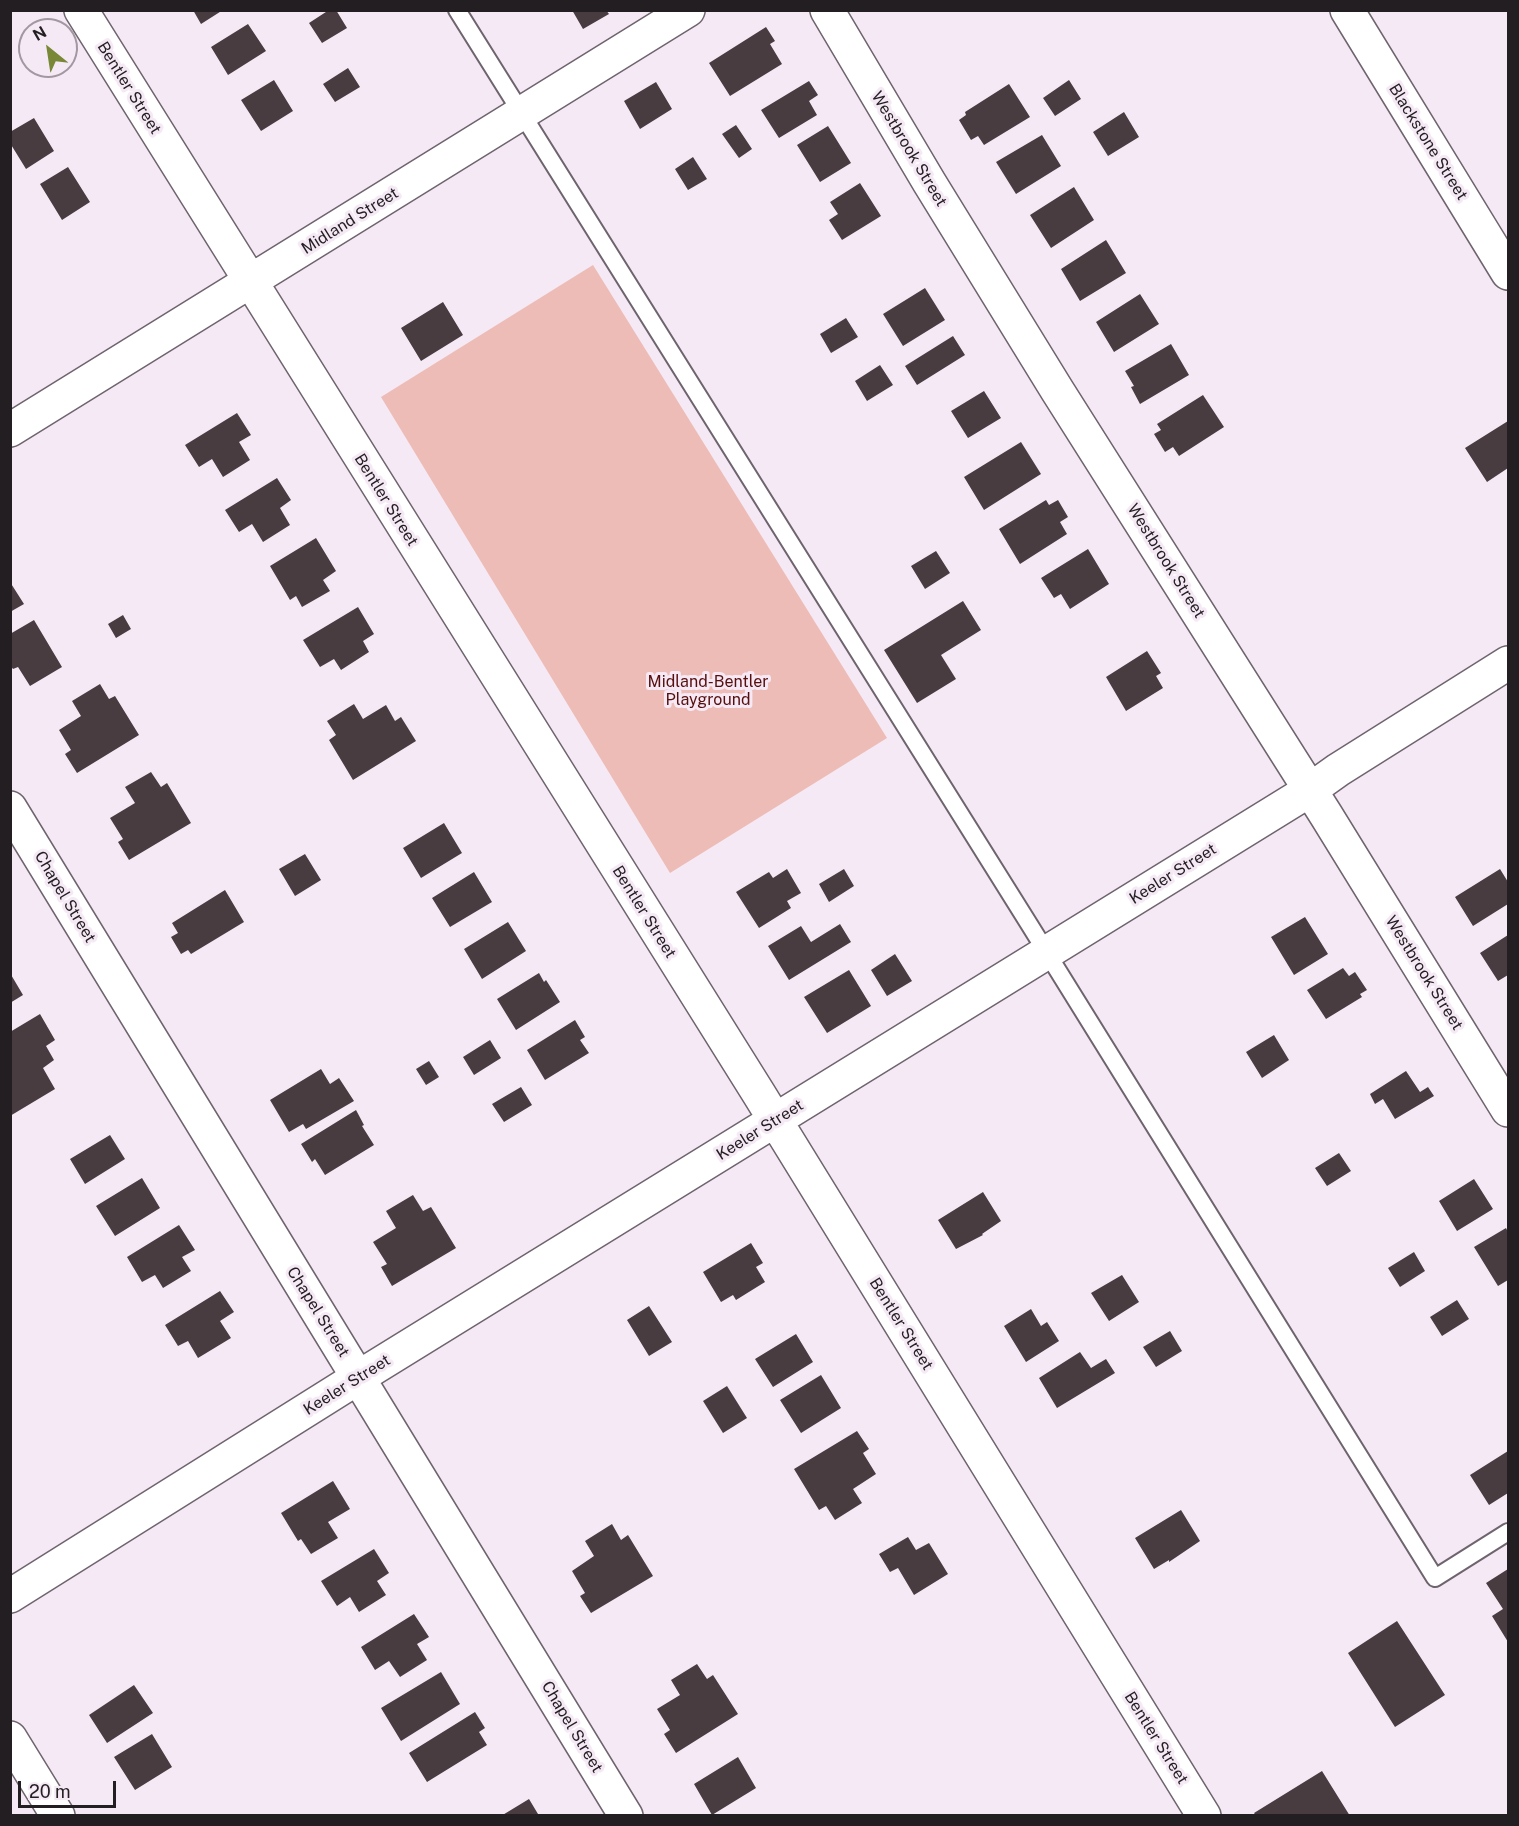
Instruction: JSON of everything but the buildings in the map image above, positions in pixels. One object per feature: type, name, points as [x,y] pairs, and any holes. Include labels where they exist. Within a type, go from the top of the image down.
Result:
[{"type":"street","name":"Bentler Street","points":[[81,10],[775,1120],[1204,1815]]},
{"type":"street","name":"Midland Street","points":[[10,430],[688,10]]},
{"type":"street","name":"Westbrook Street","points":[[827,10],[929,182],[1509,1110]]},
{"type":"street","name":"Blackstone Street","points":[[1347,10],[1509,273]]},
{"type":"street","name":"Keeler Street","points":[[10,1596],[358,1377],[1310,790],[1509,663]]},
{"type":"street","name":"Chapel Street","points":[[10,808],[626,1815]]},
{"type":"street","points":[[10,1738],[58,1815]]},
{"type":"lane","points":[[457,10],[1435,1578],[1509,1532]]},
{"type":"green space","name":"Midland-Bentler Playground","points":[[593,265],[887,738],[670,873],[381,397]]}]
